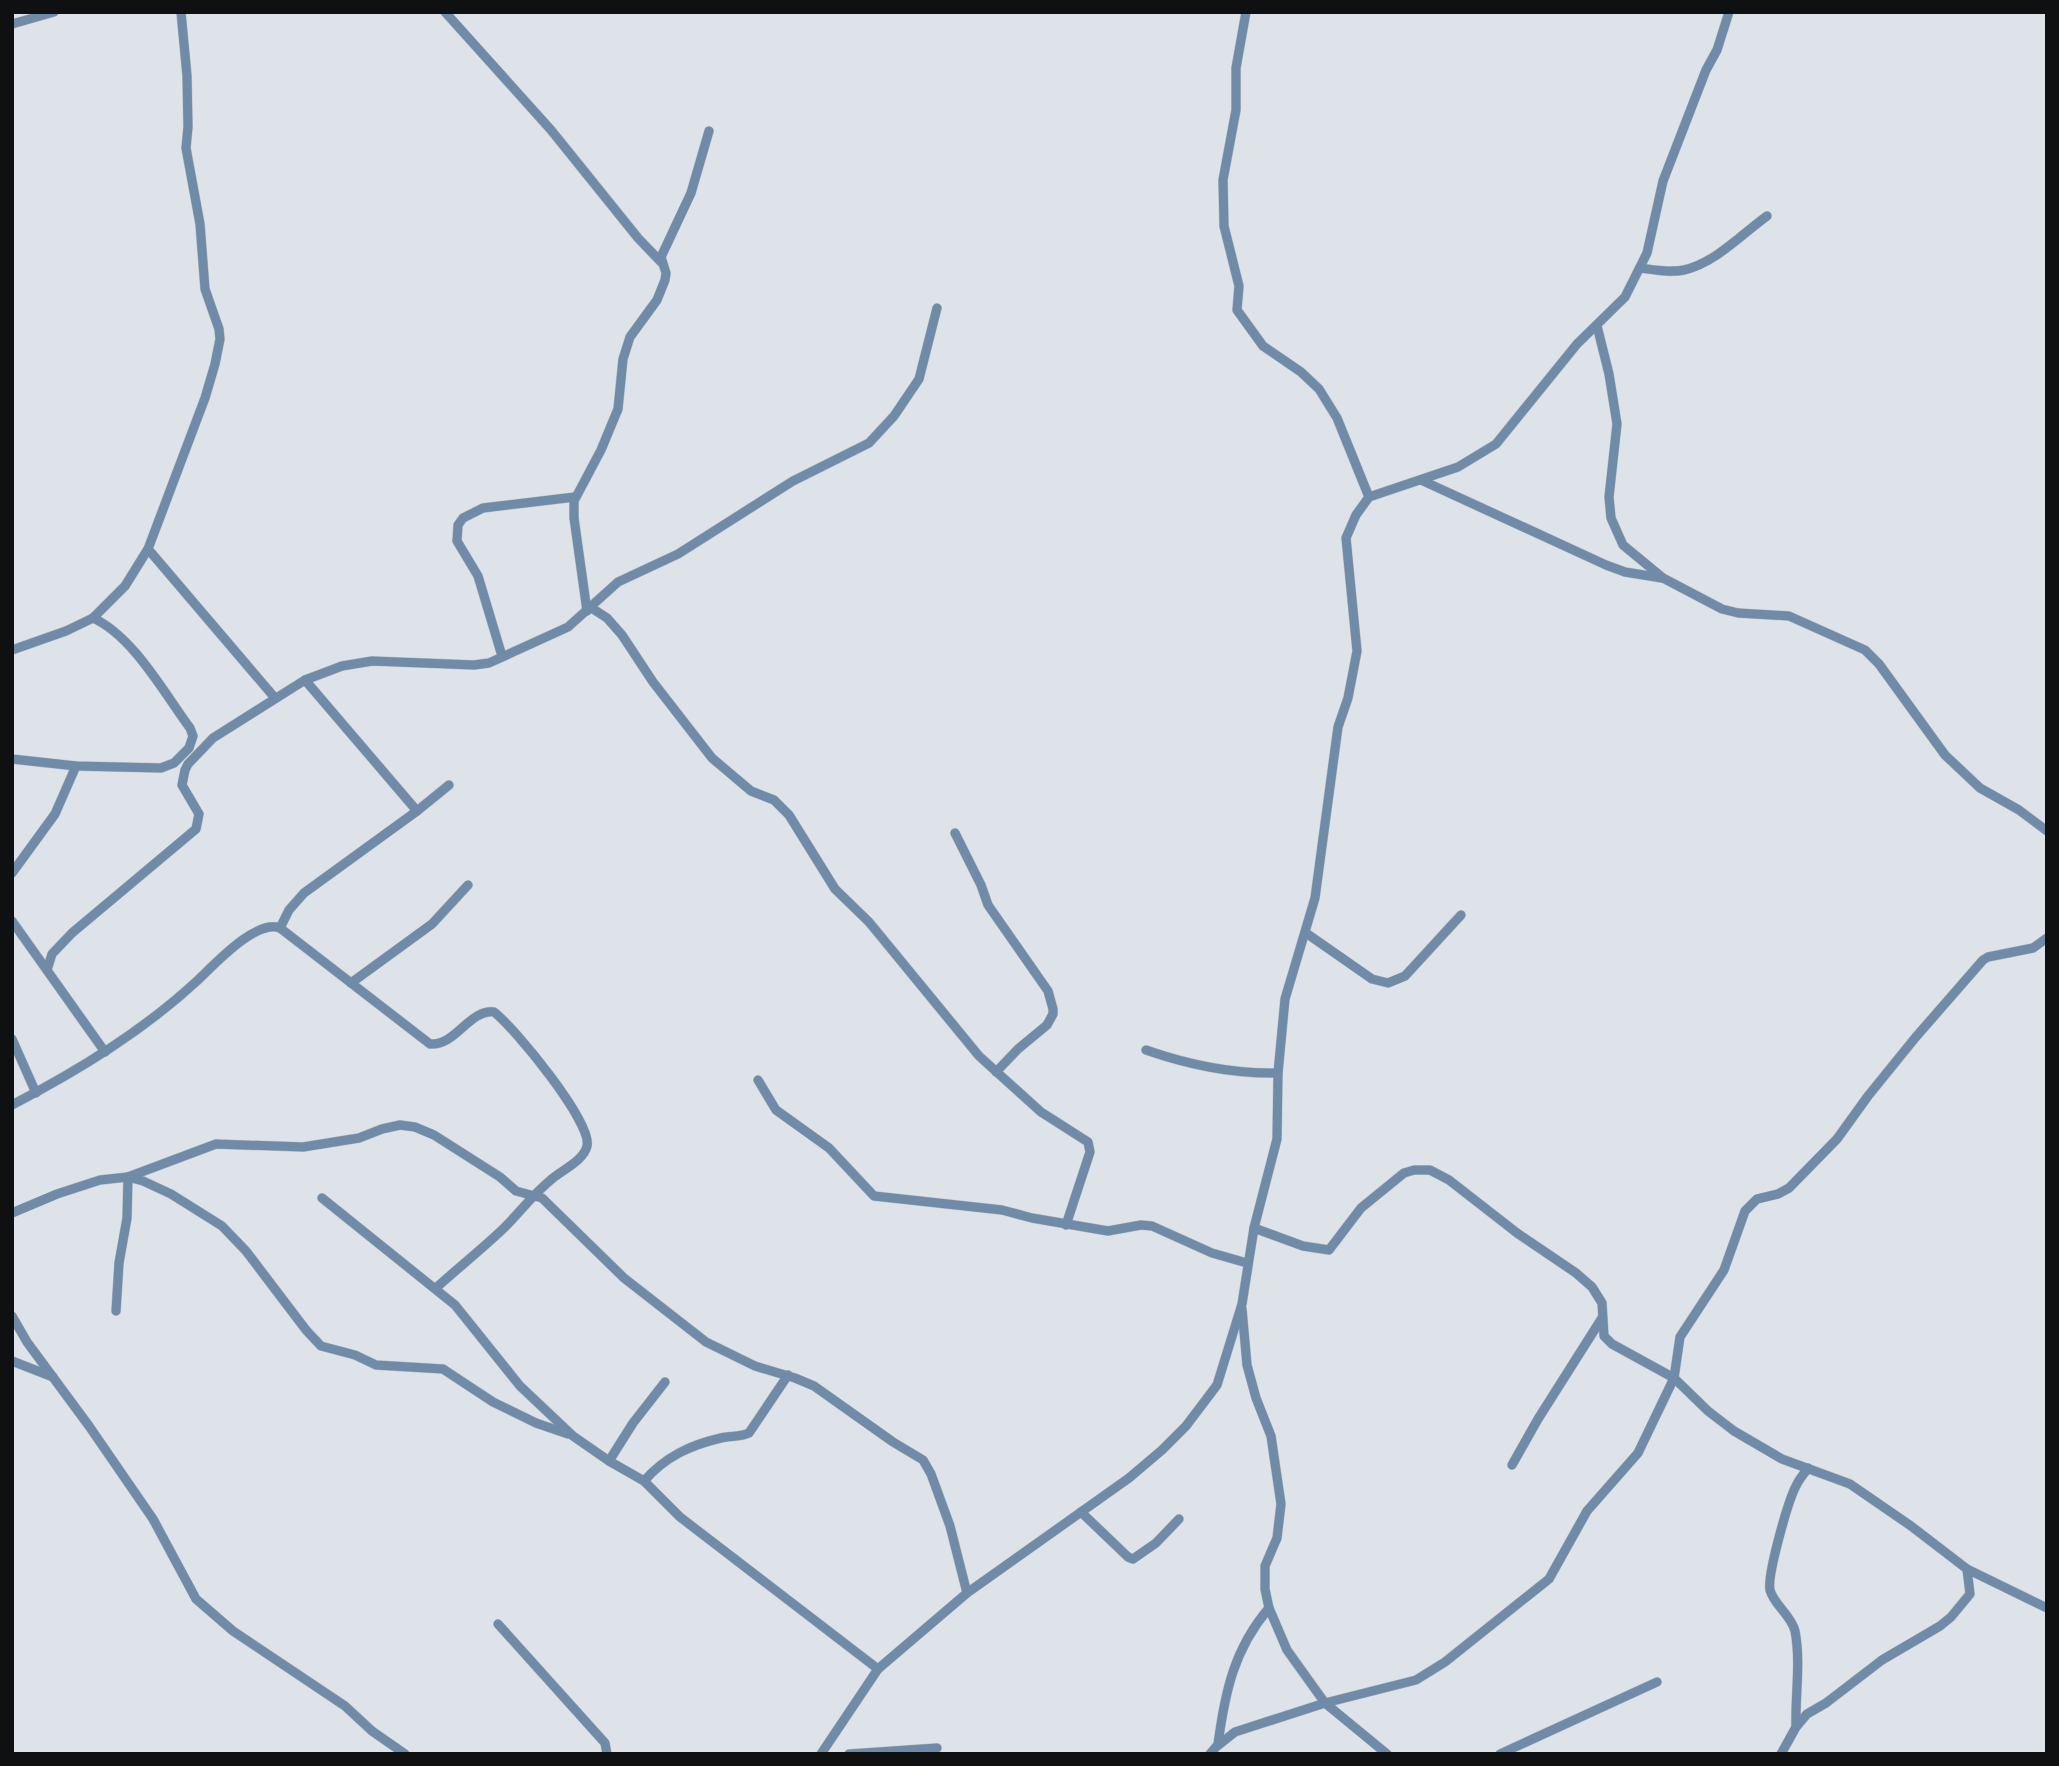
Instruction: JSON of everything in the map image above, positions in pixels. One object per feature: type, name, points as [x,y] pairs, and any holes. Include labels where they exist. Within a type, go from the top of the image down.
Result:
[{"type":"street","points":[[12,24],[54,12]]},
{"type":"street","points":[[12,650],[66,631],[93,618],[119,593],[148,549],[205,398],[220,340],[216,316],[203,280],[198,211],[187,158],[187,76],[181,12]]},
{"type":"street","points":[[445,12],[551,130],[661,262],[666,273],[657,300],[630,337],[623,359],[618,409],[588,478],[575,496],[574,518],[589,609]]},
{"type":"street","points":[[1246,12],[1236,68],[1236,110],[1223,180],[1224,226],[1239,286],[1237,310],[1263,346],[1301,372],[1319,390],[1337,418],[1370,497]]},
{"type":"street","points":[[821,1754],[878,1669],[967,1593],[1129,1478],[1186,1426],[1217,1385],[1242,1304],[1254,1228],[1277,1139],[1278,1073],[1285,999],[1306,933],[1317,886],[1338,727],[1348,698],[1357,650],[1346,538],[1356,515],[1370,497],[1458,467],[1496,443],[1577,344],[1625,297],[1647,253],[1663,181],[1706,70],[1717,50],[1729,12]]},
{"type":"street","points":[[661,262],[663,250],[691,193],[709,131]]},
{"type":"street","points":[[1640,268],[1685,270],[1708,261],[1766,216]]},
{"type":"street","points":[[47,970],[52,954],[72,933],[196,829],[199,814],[182,781],[193,759],[213,738],[305,680],[357,663],[489,663],[568,627],[618,582],[678,554],[793,481],[869,443],[894,415],[919,379],[937,308]]},
{"type":"street","points":[[1597,326],[1609,374],[1617,424],[1609,497],[1611,518],[1623,545],[1663,578],[1730,612],[1789,615],[1865,650],[1879,664],[1945,755],[1974,784],[2045,826]]},
{"type":"street","points":[[1421,480],[1606,565],[1625,572],[1663,578]]},
{"type":"street","points":[[502,656],[478,576],[457,541],[458,526],[463,518],[483,508],[575,496]]},
{"type":"street","points":[[148,549],[275,698]]},
{"type":"street","points":[[589,609],[607,618],[622,635],[653,682],[712,758],[751,791],[769,797],[779,804],[805,838],[835,889],[869,922],[970,1046],[1041,1112],[1089,1143],[1090,1152],[1066,1225]]},
{"type":"street","points":[[12,759],[76,766],[154,769],[169,766],[190,748],[193,736],[190,728],[135,652],[110,626],[93,618]]},
{"type":"street","points":[[305,680],[417,811]]},
{"type":"street","points":[[12,873],[55,814],[76,766]]},
{"type":"street","points":[[280,928],[289,910],[304,892],[449,785]]},
{"type":"street","points":[[955,833],[988,905],[1048,991],[1054,1009],[1052,1019],[1047,1025],[996,1072]]},
{"type":"street","points":[[351,983],[432,924],[468,885]]},
{"type":"street","points":[[1306,933],[1371,979],[1388,983],[1405,976],[1461,915]]},
{"type":"street","points":[[12,921],[105,1052]]},
{"type":"street","points":[[12,1105],[105,1052],[175,1001],[256,930],[274,926],[433,1044],[445,1042],[481,1014],[494,1012],[543,1066],[587,1132],[587,1145],[580,1156],[533,1194],[502,1230],[436,1289]]},
{"type":"street","points":[[1210,1754],[1218,1744],[1235,1732],[1325,1703],[1416,1680],[1549,1579],[1587,1511],[1638,1453],[1674,1378],[1680,1337],[1720,1277],[1748,1207],[1757,1199],[1789,1188],[1837,1139],[1915,1038],[1983,960],[2033,948],[2047,938]]},
{"type":"street","points":[[12,1040],[36,1093]]},
{"type":"street","points":[[1146,1050],[1190,1064],[1250,1074],[1278,1073]]},
{"type":"street","points":[[758,1080],[776,1110],[829,1148],[874,1196],[1002,1210],[1066,1225],[1113,1231],[1141,1225],[1153,1226],[1212,1253],[1247,1263]]},
{"type":"street","points":[[12,1213],[79,1186],[128,1177],[216,1144],[303,1147],[359,1138],[382,1129],[405,1125],[434,1135],[500,1177],[516,1191],[533,1194],[545,1201],[600,1257],[684,1327],[726,1353],[814,1386],[892,1442],[923,1460],[931,1474],[950,1526],[967,1593]]},
{"type":"street","points":[[1254,1228],[1303,1246],[1329,1250],[1361,1208],[1404,1173],[1430,1170],[1449,1180],[1517,1233],[1576,1273],[1601,1300],[1607,1340],[1674,1378],[1708,1411],[1734,1431],[1782,1459],[1850,1484],[1967,1569],[2047,1608]]},
{"type":"street","points":[[116,1311],[119,1263],[127,1218],[128,1177]]},
{"type":"street","points":[[128,1177],[171,1194],[222,1226],[321,1346],[376,1365],[443,1369],[493,1402],[536,1423],[573,1436]]},
{"type":"street","points":[[322,1198],[436,1289],[467,1318],[520,1386],[573,1436],[608,1461],[645,1481],[680,1517],[878,1669]]},
{"type":"street","points":[[1242,1304],[1247,1365],[1271,1436],[1281,1504],[1278,1538],[1265,1566],[1265,1589],[1269,1608],[1287,1650],[1325,1703],[1387,1754]]},
{"type":"street","points":[[12,1315],[27,1342],[153,1519],[192,1593],[202,1605],[233,1631],[345,1706],[372,1731],[405,1754]]},
{"type":"street","points":[[1512,1465],[1602,1318]]},
{"type":"street","points":[[12,1361],[53,1377]]},
{"type":"street","points":[[645,1481],[665,1460],[680,1452],[710,1441],[748,1433],[788,1375]]},
{"type":"street","points":[[608,1461],[665,1382]]},
{"type":"street","points":[[1796,1727],[1795,1630],[1772,1595],[1770,1582],[1771,1566],[1790,1500],[1797,1482],[1808,1468]]},
{"type":"street","points":[[1081,1512],[1133,1559],[1156,1543],[1179,1519]]},
{"type":"street","points":[[1781,1754],[1796,1727],[1807,1714],[1826,1703],[1881,1660],[1951,1617],[1969,1597],[1971,1589],[1967,1569]]},
{"type":"street","points":[[1218,1744],[1225,1699],[1239,1653],[1246,1638],[1269,1608]]},
{"type":"street","points":[[498,1624],[605,1743],[607,1754]]},
{"type":"street","points":[[1500,1754],[1657,1682]]},
{"type":"street","points":[[849,1754],[937,1748]]}]
